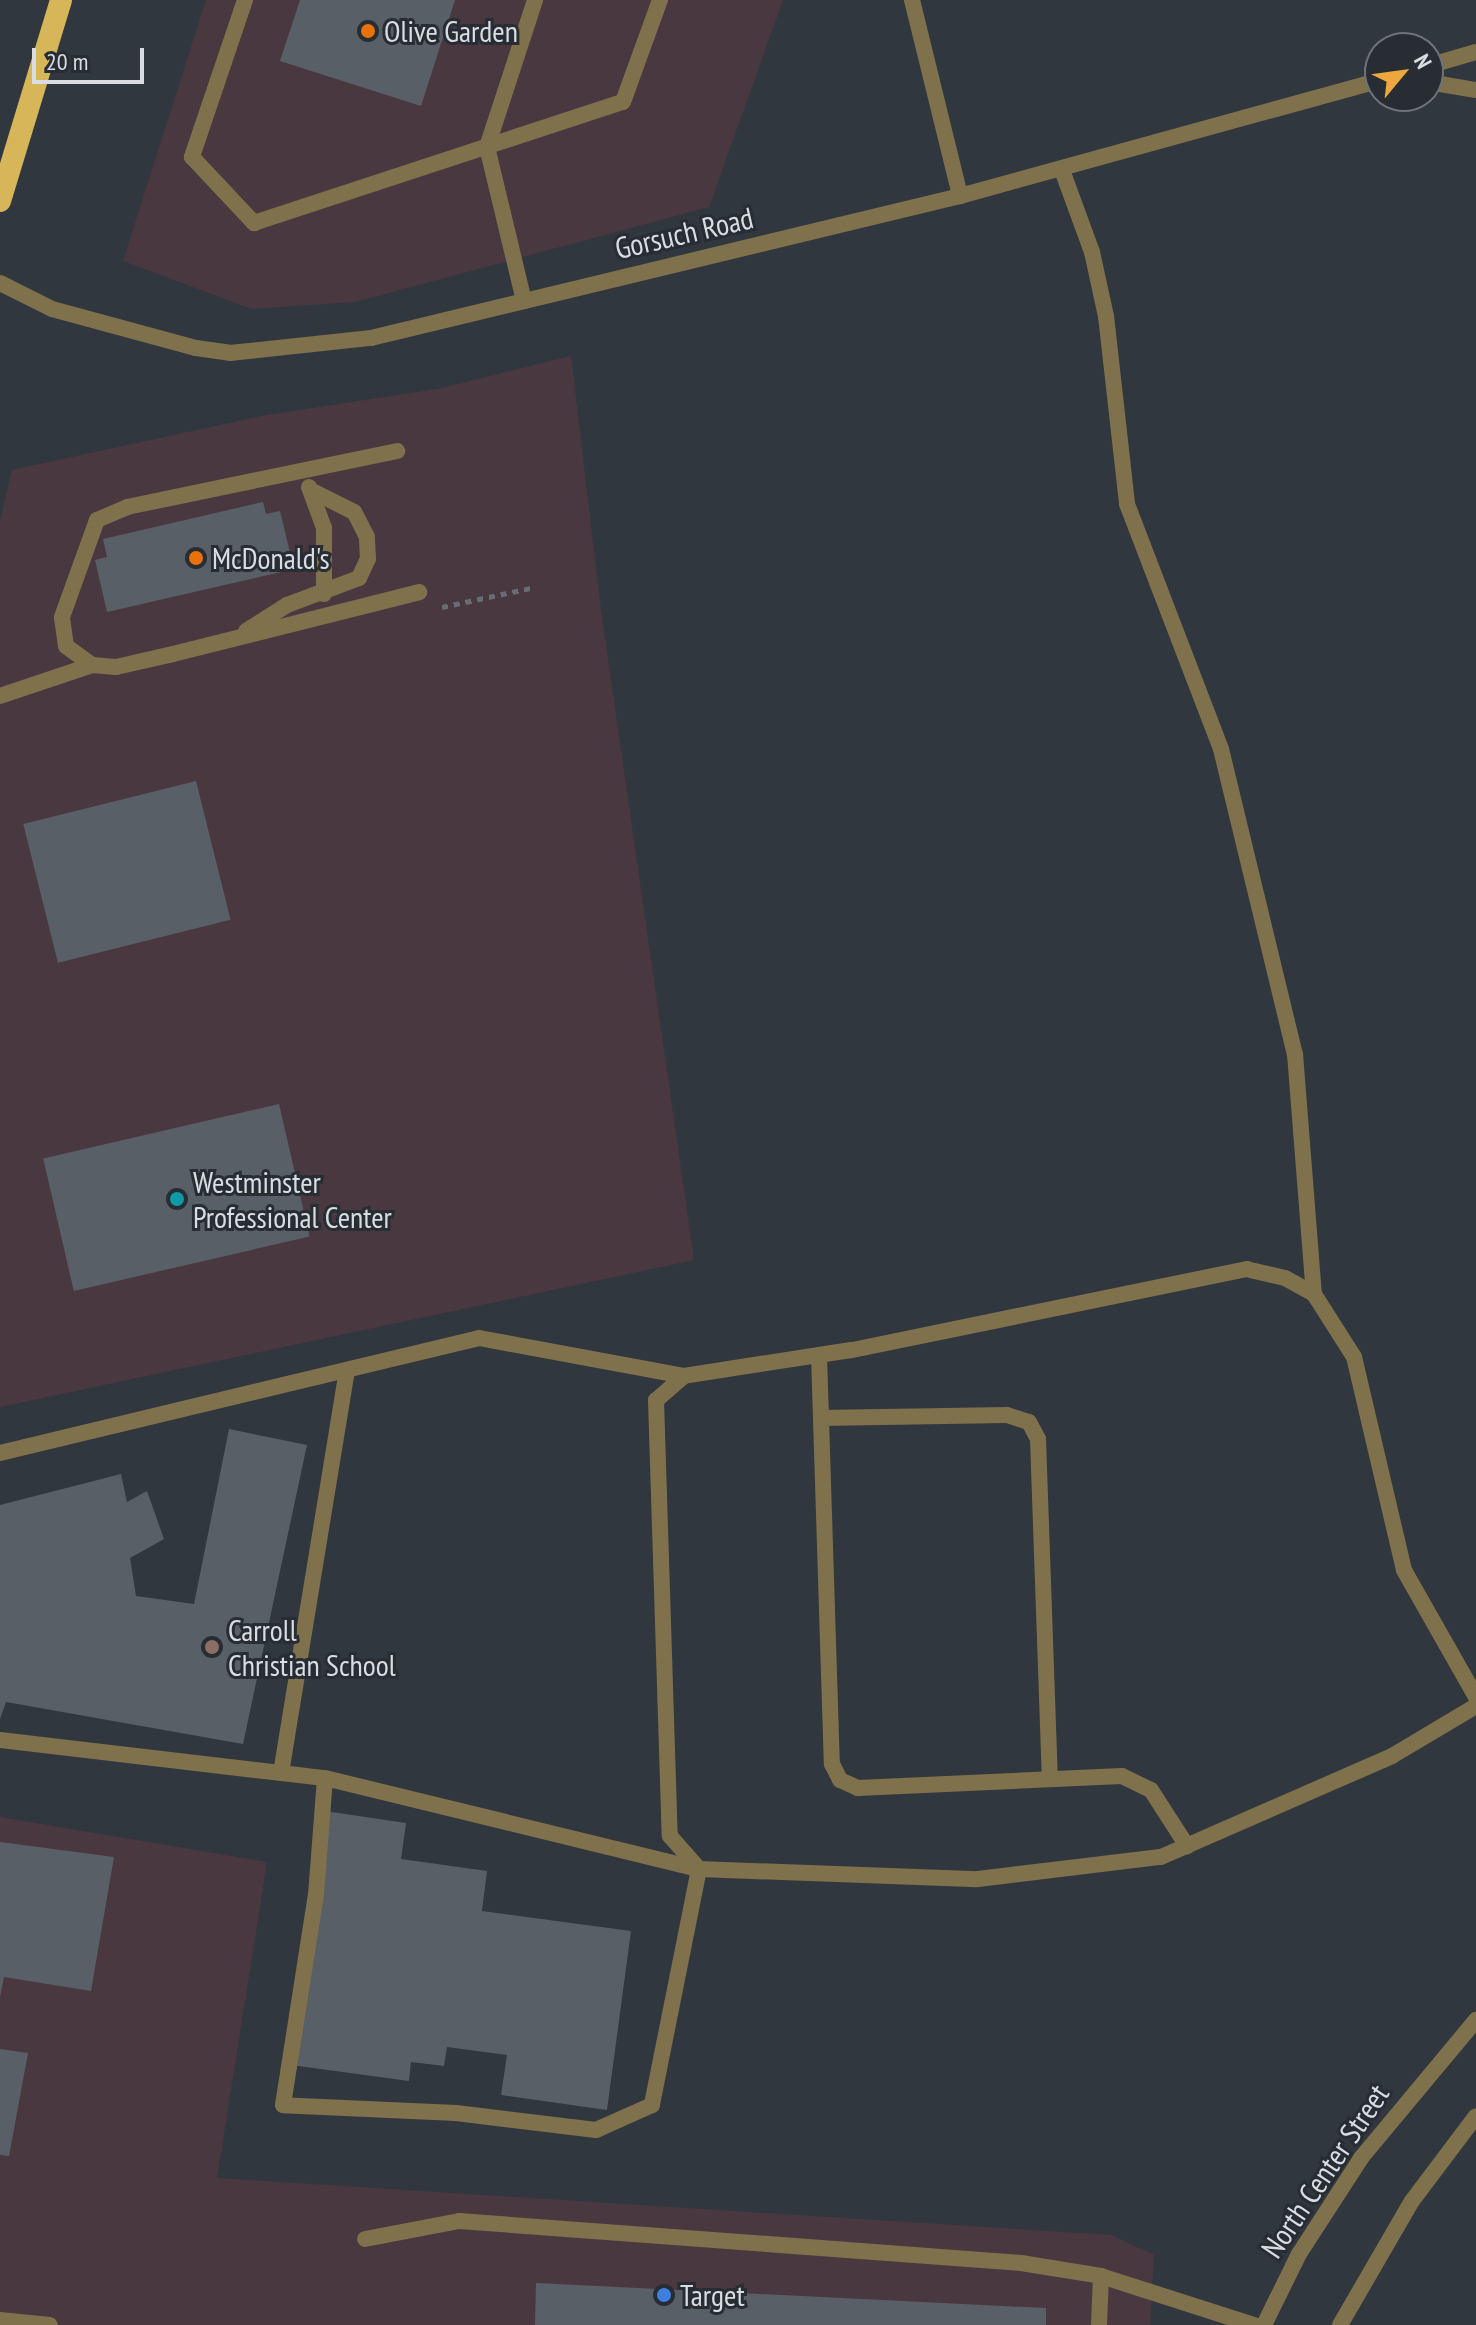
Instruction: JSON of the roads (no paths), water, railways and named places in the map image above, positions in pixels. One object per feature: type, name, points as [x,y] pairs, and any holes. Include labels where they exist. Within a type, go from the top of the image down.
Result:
[{"type":"highway","points":[[0,201],[61,0]]},
{"type":"street","points":[[245,0],[192,157],[254,223],[623,102],[660,0]]},
{"type":"street","points":[[524,301],[487,147],[535,0]]},
{"type":"street","points":[[912,0],[960,196]]},
{"type":"street","points":[[1444,61],[1476,52]]},
{"type":"street","name":"Gorsuch Road","points":[[0,283],[52,309],[230,353],[371,338],[1062,170],[1364,84]]},
{"type":"street","points":[[1444,85],[1476,90]]},
{"type":"street","points":[[1062,170],[1092,252],[1106,316],[1127,504],[1221,749],[1295,1054],[1314,1294],[1354,1357],[1404,1570],[1476,1697]]},
{"type":"street","points":[[92,665],[66,646],[62,617],[97,520],[127,507],[397,451]]},
{"type":"street","points":[[295,471],[312,491],[324,528],[324,594]]},
{"type":"street","points":[[234,638],[287,605],[324,594],[359,578],[368,559],[367,537],[354,512],[312,491]]},
{"type":"street","points":[[0,696],[92,665],[116,667],[419,592]]},
{"type":"street","points":[[0,1453],[479,1338],[684,1376],[819,1355],[1247,1269],[1285,1278],[1314,1294]]},
{"type":"street","points":[[819,1355],[832,1764],[840,1780],[858,1788],[1122,1776],[1151,1790],[1187,1846]]},
{"type":"street","points":[[281,1773],[347,1370]]},
{"type":"street","points":[[684,1376],[656,1400],[656,1415],[670,1836],[699,1869]]},
{"type":"street","points":[[821,1418],[1007,1415],[1029,1422],[1038,1439],[1050,1779]]},
{"type":"street","points":[[0,1740],[325,1778],[699,1869],[978,1879],[1161,1857],[1392,1756],[1476,1706]]},
{"type":"street","points":[[325,1778],[316,1895],[283,2105],[456,2113],[596,2130],[652,2105],[699,1869]]},
{"type":"street","name":"North Center Street","points":[[1264,2325],[1299,2254],[1361,2158],[1476,2020]]},
{"type":"street","points":[[1340,2325],[1412,2201],[1476,2116]]},
{"type":"street","points":[[365,2239],[459,2221],[1021,2263],[1101,2276],[1254,2325]]},
{"type":"street","points":[[1099,2325],[1101,2276]]},
{"type":"street","points":[[0,2320],[50,2325]]},
{"type":"place","name":"Olive Garden","points":[[368,31]]},
{"type":"place","name":"McDonald's","points":[[196,558]]},
{"type":"place","name":"Westminster Professional Center","points":[[177,1199]]},
{"type":"place","name":"Carroll Christian School","points":[[212,1647]]},
{"type":"place","name":"Target","points":[[664,2295]]}]
